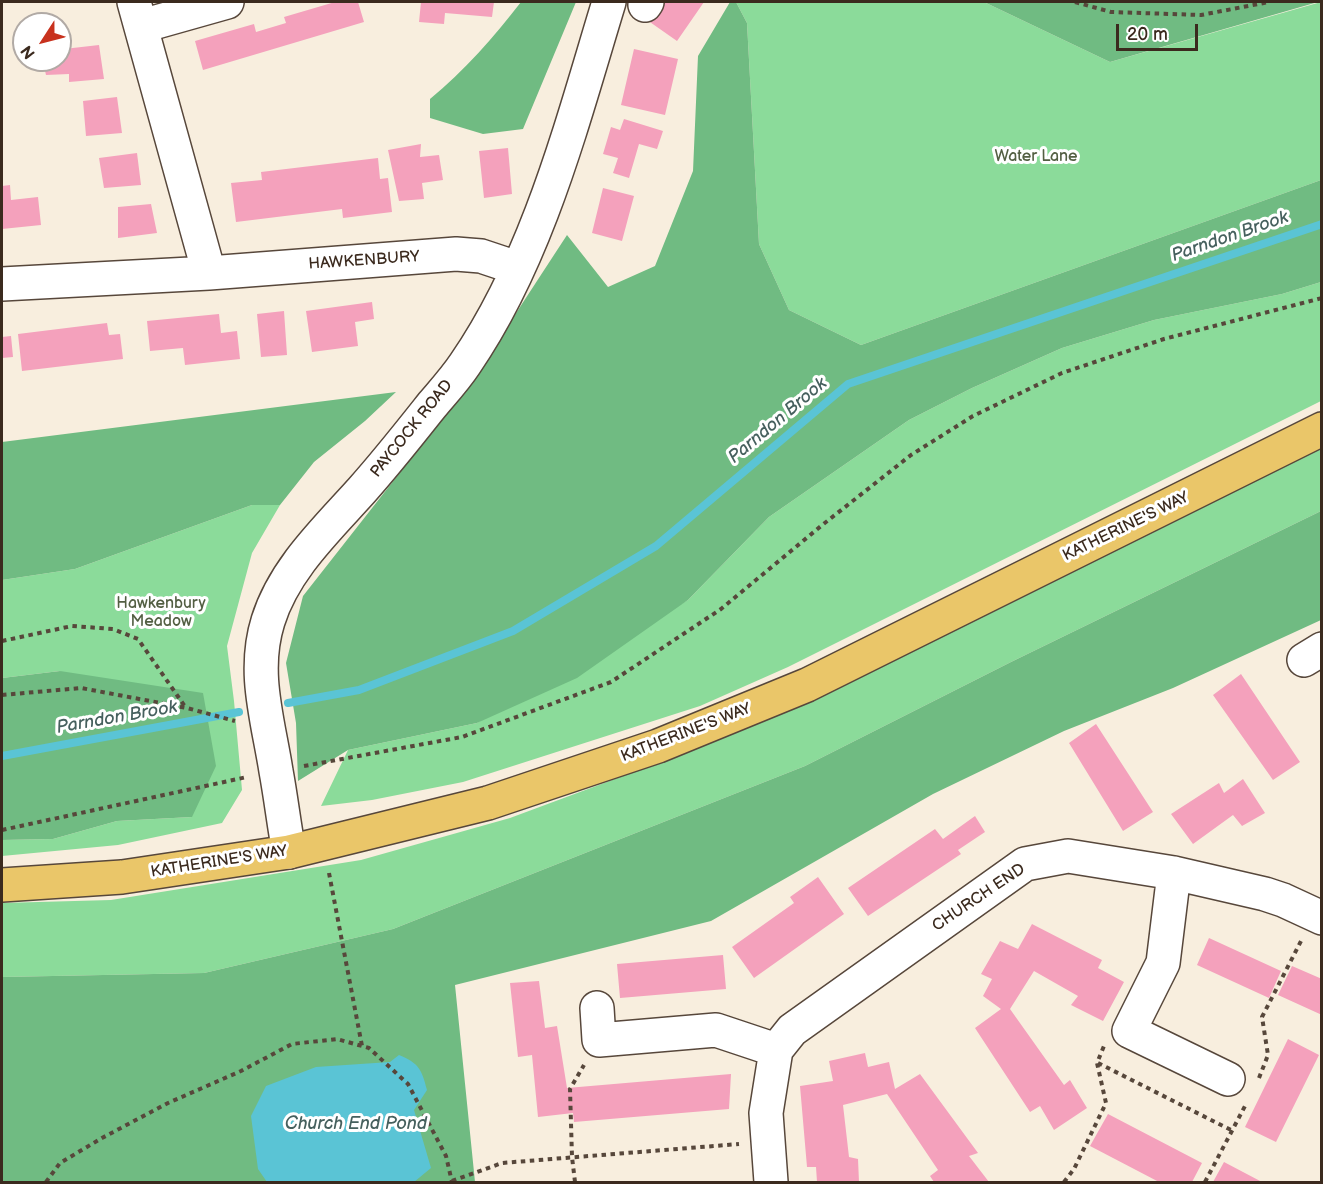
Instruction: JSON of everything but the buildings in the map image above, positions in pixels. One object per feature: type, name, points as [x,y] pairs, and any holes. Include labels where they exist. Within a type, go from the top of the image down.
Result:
[{"type":"main road","name":"KATHERINE'S WAY","points":[[2,885],[122,877],[289,852],[510,795],[658,746],[807,685],[1322,429]]},
{"type":"street","points":[[209,273],[138,14],[227,2]]},
{"type":"street","name":"PAYCOCK ROAD","points":[[289,852],[261,695],[261,648],[268,619],[298,563],[394,454],[464,365],[493,318],[518,268],[553,184],[609,2]]},
{"type":"street","name":"HAWKENBURY","points":[[2,284],[209,273],[456,254],[481,256],[518,268]]},
{"type":"street","name":"CHURCH END","points":[[776,1050],[792,1030],[807,1018],[1025,864],[1068,855],[1174,873],[1264,894],[1318,916]]},
{"type":"street","points":[[1174,873],[1163,963],[1129,1031],[1244,1087]]},
{"type":"street","points":[[597,1008],[599,1040],[716,1030],[776,1050],[766,1113],[771,1182]]},
{"type":"path","points":[[1075,2],[1111,12],[1201,15],[1269,2]]},
{"type":"path","points":[[2,830],[276,771],[462,737],[611,682],[721,609],[911,455],[973,416],[1072,370],[1164,339],[1322,298]]},
{"type":"path","points":[[2,641],[72,626],[113,629],[138,639],[187,708]]},
{"type":"path","points":[[2,695],[81,688],[187,708],[268,729]]},
{"type":"path","points":[[324,844],[362,1046]]},
{"type":"path","points":[[1205,1182],[1231,1130],[1244,1087],[1268,1055],[1262,1017],[1318,916]]},
{"type":"path","points":[[1065,1182],[1074,1169],[1107,1103],[1097,1063],[1110,1031],[1129,1031]]},
{"type":"path","points":[[46,1182],[60,1163],[168,1103],[241,1071],[292,1044],[337,1040],[369,1048],[408,1084],[446,1156],[452,1182],[502,1163],[767,1142]]},
{"type":"path","points":[[1097,1063],[1231,1130]]},
{"type":"path","points":[[570,1089],[575,1182]]},
{"type":"green space","points":[[521,2],[576,2],[523,129],[483,134],[430,118],[430,99],[478,53]]},
{"type":"green space","points":[[730,2],[736,2],[747,23],[759,244],[789,310],[861,345],[1321,180],[1321,282],[1282,294],[1154,320],[1062,348],[972,388],[909,420],[769,517],[688,600],[577,678],[477,723],[348,750],[298,781],[296,723],[286,663],[303,596],[471,382],[567,235],[608,287],[655,266],[693,171],[698,56]]},
{"type":"green space","name":"Water Lane","points":[[736,2],[984,2],[1110,62],[1321,2],[1321,180],[861,345],[789,310],[759,244],[747,23]]},
{"type":"green space","points":[[984,2],[1318,2],[1110,62]]},
{"type":"green space","points":[[1321,282],[1321,401],[788,667],[700,706],[463,782],[372,800],[321,806],[348,750],[477,723],[688,600],[769,517],[909,420],[972,388],[1062,348],[1154,320],[1282,294]]},
{"type":"green space","points":[[396,392],[365,421],[314,462],[280,505],[252,505],[75,569],[2,580],[2,442]]},
{"type":"green space","points":[[1321,437],[1321,511],[1011,662],[805,766],[393,929],[204,973],[2,977],[2,903],[111,900],[361,860],[510,818],[693,750],[1083,564]]},
{"type":"green space","name":"Hawkenbury Meadow","points":[[252,505],[280,505],[252,553],[227,646],[242,790],[222,823],[118,845],[2,856],[2,840],[53,839],[117,821],[192,817],[60,671],[2,678],[2,580],[75,569]]},
{"type":"green space","points":[[1321,511],[1321,620],[1173,688],[1064,731],[933,794],[711,921],[455,985],[475,1182],[2,1182],[2,977],[204,973],[393,929],[805,766],[1011,662]]},
{"type":"green space","points":[[60,671],[203,693],[216,766],[192,817],[117,821],[53,839],[2,840],[2,678]]},
{"type":"water","name":"Church End Pond","points":[[399,1055],[415,1064],[421,1072],[427,1090],[414,1110],[431,1168],[414,1182],[267,1182],[258,1169],[251,1116],[266,1086],[316,1067],[390,1062]]},
{"type":"waterway","name":"Parndon Brook","points":[[288,703],[359,690],[513,631],[656,546],[848,384],[1322,224]]},
{"type":"waterway","name":"Parndon Brook","points":[[2,756],[239,712]]}]
